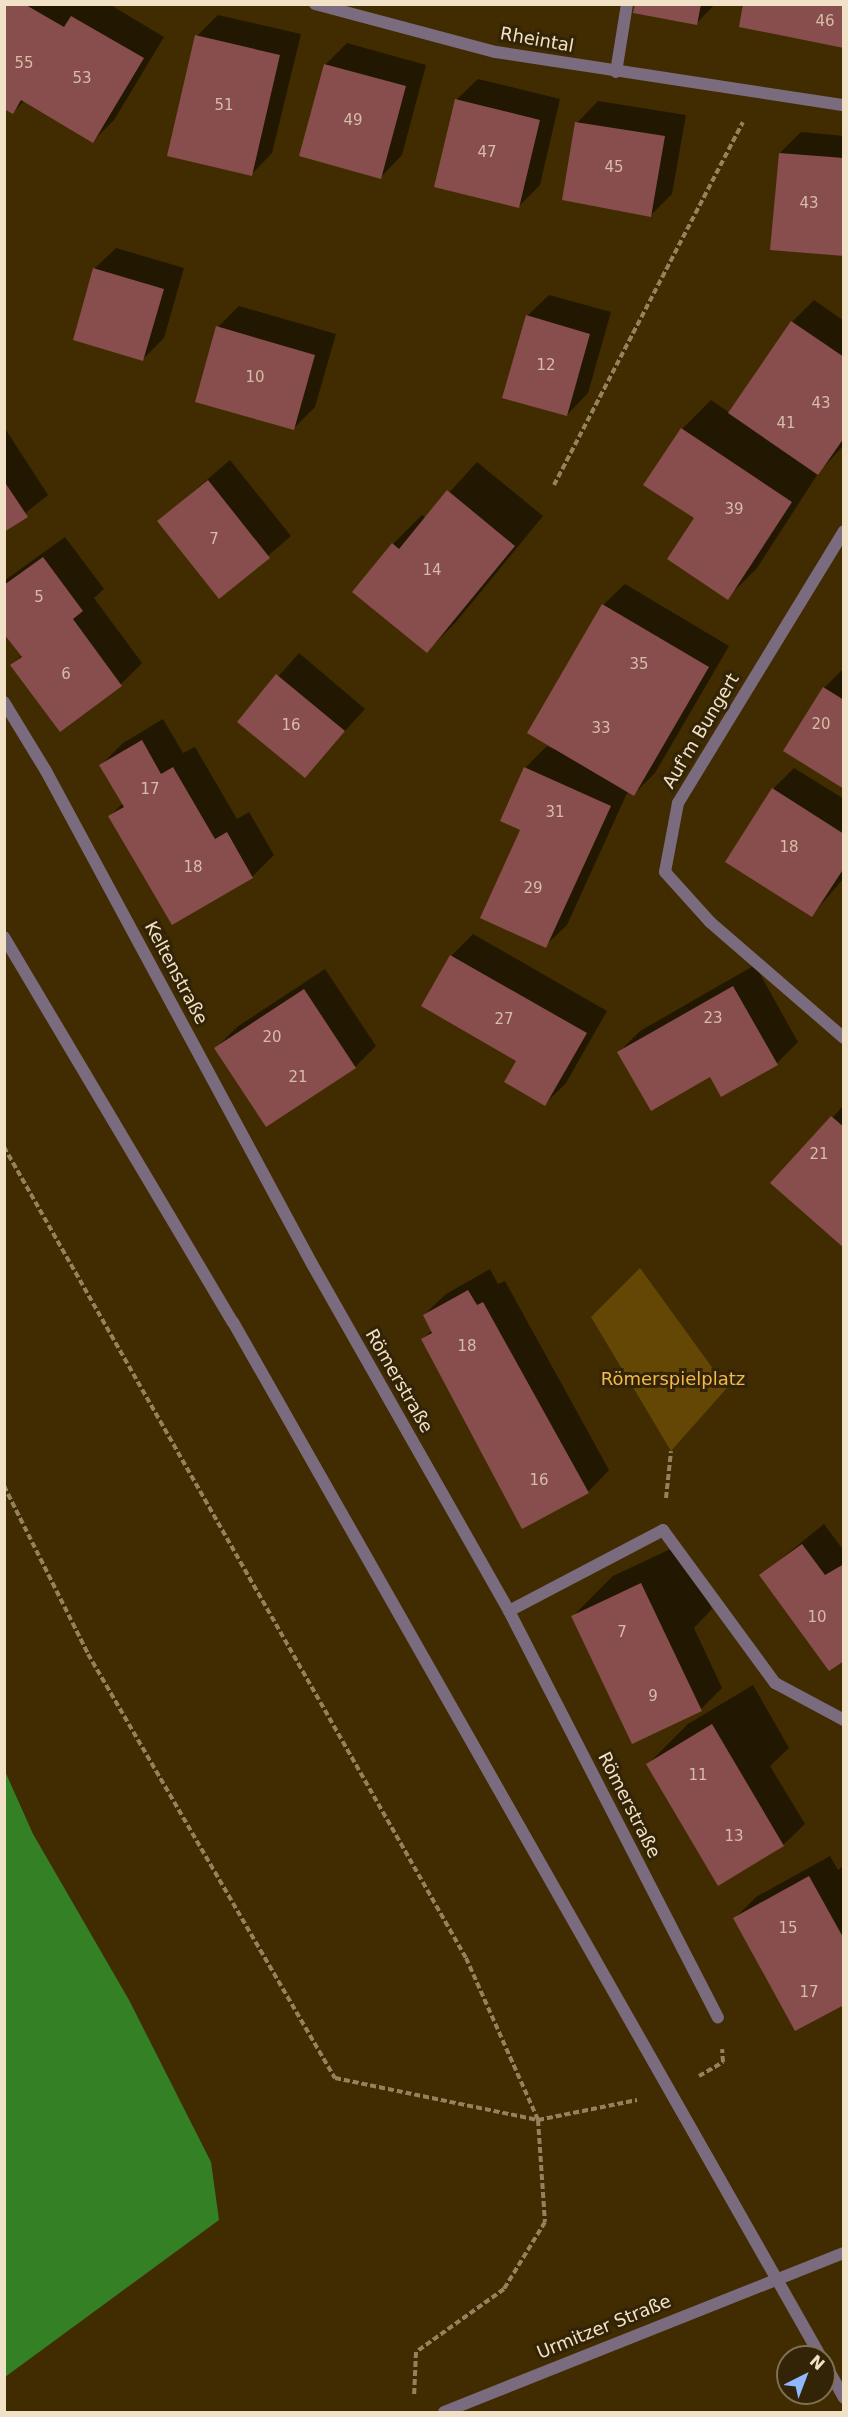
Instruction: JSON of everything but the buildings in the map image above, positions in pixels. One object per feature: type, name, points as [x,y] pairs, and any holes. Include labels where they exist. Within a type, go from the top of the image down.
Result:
[{"type":"street","name":"Rheintal","points":[[315,4],[496,52],[757,95],[843,105]]},
{"type":"street","points":[[616,72],[627,4]]},
{"type":"street","name":"Auf'm Bungert","points":[[843,531],[678,803],[664,872],[710,922],[843,1038]]},
{"type":"street","name":"Keltenstraße","points":[[4,702],[46,771],[312,1264]]},
{"type":"street","points":[[4,937],[239,1332],[778,2277],[815,2345]]},
{"type":"street","name":"Römerstraße","points":[[312,1264],[509,1611],[718,2017]]},
{"type":"street","points":[[509,1611],[663,1530],[776,1683],[843,1720]]},
{"type":"street","name":"Urmitzer Straße","points":[[444,2412],[843,2253]]},
{"type":"path","points":[[554,485],[757,95]]},
{"type":"path","points":[[4,1147],[466,1958],[538,2120],[545,2222],[504,2289],[416,2352],[414,2402]]},
{"type":"path","points":[[663,1530],[671,1451]]},
{"type":"path","points":[[4,1486],[88,1653],[335,2078],[538,2120]]},
{"type":"green space","name":"Römerspielplatz","points":[[640,1268],[727,1388],[671,1451],[591,1317]]},
{"type":"shaded area","points":[[4,1769],[33,1834],[129,2000],[211,2162],[219,2220],[5,2377]]}]
